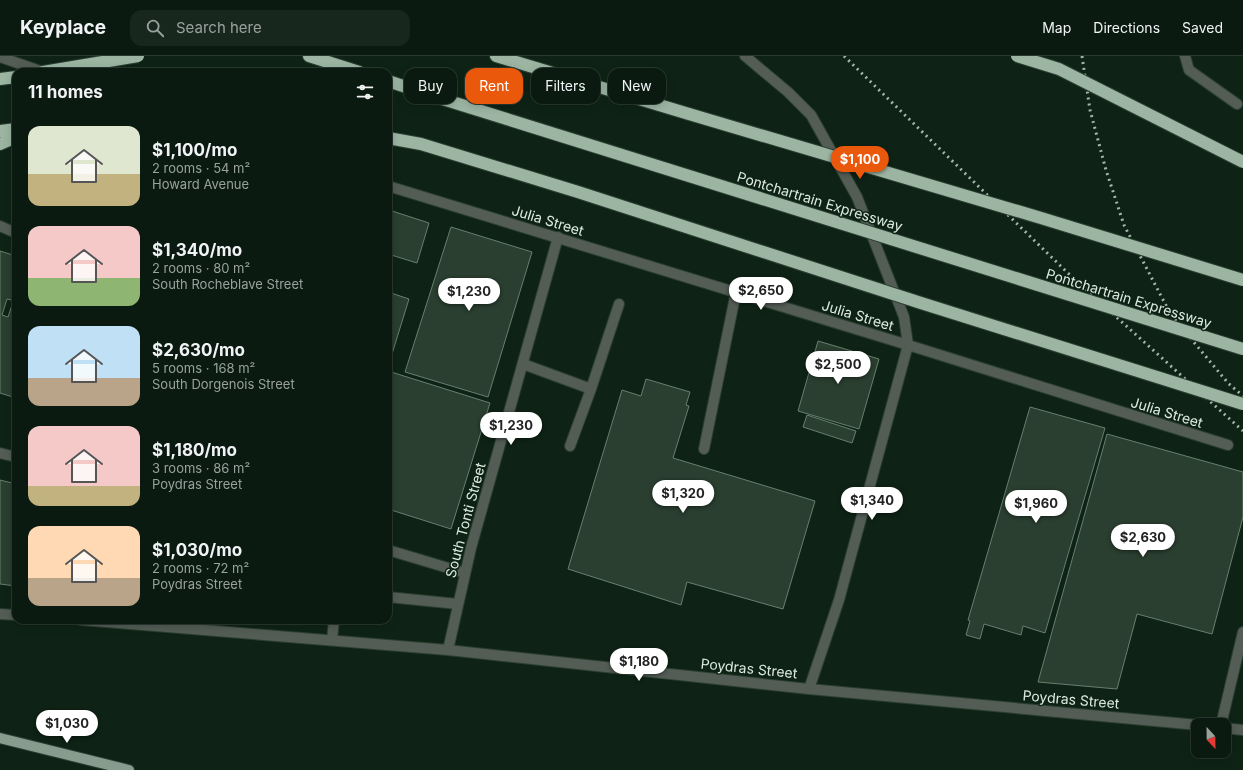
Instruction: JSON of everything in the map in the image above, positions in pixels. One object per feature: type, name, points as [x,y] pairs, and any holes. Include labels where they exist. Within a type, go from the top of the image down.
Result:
[{"type":"highway","points":[[67,68],[138,56]]},
{"type":"highway","points":[[309,56],[346,68]]},
{"type":"highway","points":[[496,56],[1041,218],[1243,280]]},
{"type":"highway","points":[[1017,56],[1059,69],[1243,162]]},
{"type":"highway","points":[[0,79],[12,77]]},
{"type":"highway","name":"Pontchartrain Expressway","points":[[392,82],[1243,349]]},
{"type":"highway","points":[[0,131],[12,130]]},
{"type":"highway","points":[[0,144],[12,139]]},
{"type":"highway","points":[[392,139],[421,144],[578,192],[921,303],[1243,404]]},
{"type":"main road","points":[[0,738],[129,770]]},
{"type":"street","points":[[745,56],[788,92],[811,115],[857,196],[904,317],[908,345],[839,600],[809,688]]},
{"type":"street","points":[[1185,56],[1189,70],[1237,104]]},
{"type":"street","points":[[0,57],[32,68]]},
{"type":"street","name":"Julia Street","points":[[392,187],[558,237],[1228,445]]},
{"type":"street","points":[[0,226],[12,231]]},
{"type":"street","name":"South Tonti Street","points":[[448,650],[465,573],[558,237]]},
{"type":"street","points":[[704,449],[736,292]]},
{"type":"street","points":[[570,446],[619,304]]},
{"type":"street","points":[[523,364],[590,389]]},
{"type":"street","points":[[0,453],[12,456]]},
{"type":"street","points":[[392,551],[465,573]]},
{"type":"street","points":[[392,597],[458,604]]},
{"type":"street","points":[[0,614],[12,615]]},
{"type":"street","name":"Poydras Street","points":[[131,624],[448,650],[809,688],[1191,724]]},
{"type":"street","points":[[332,640],[334,624]]},
{"type":"street","points":[[1223,718],[1243,632]]},
{"type":"street","points":[[1231,729],[1243,730]]},
{"type":"building","points":[[392,211],[429,223],[417,263],[392,255]]},
{"type":"building","points":[[451,227],[532,252],[488,397],[405,372]]},
{"type":"building","points":[[0,251],[12,255],[12,300],[7,299],[2,315],[8,317],[12,305],[12,397],[0,393]]},
{"type":"building","points":[[392,293],[409,299],[392,354]]},
{"type":"building","points":[[818,341],[879,359],[859,429],[798,411]]},
{"type":"building","points":[[392,372],[490,403],[451,529],[392,510]]},
{"type":"building","points":[[646,379],[690,392],[686,405],[689,406],[673,458],[815,501],[783,609],[687,582],[681,605],[568,569],[622,390],[641,396]]},
{"type":"building","points":[[1030,407],[1105,428],[1045,633],[1023,626],[1021,635],[984,624],[980,639],[966,635],[970,621],[968,620]]},
{"type":"building","points":[[807,415],[856,431],[852,443],[803,427]]},
{"type":"building","points":[[1107,434],[1243,472],[1243,517],[1212,634],[1137,614],[1117,689],[1038,682]]},
{"type":"building","points":[[0,480],[12,483],[12,586],[0,584]]},
{"type":"railway","points":[[844,56],[1073,278],[1243,431]]},
{"type":"railway","points":[[1082,56],[1090,110],[1106,170],[1124,225],[1171,315],[1228,383],[1243,396]]}]
